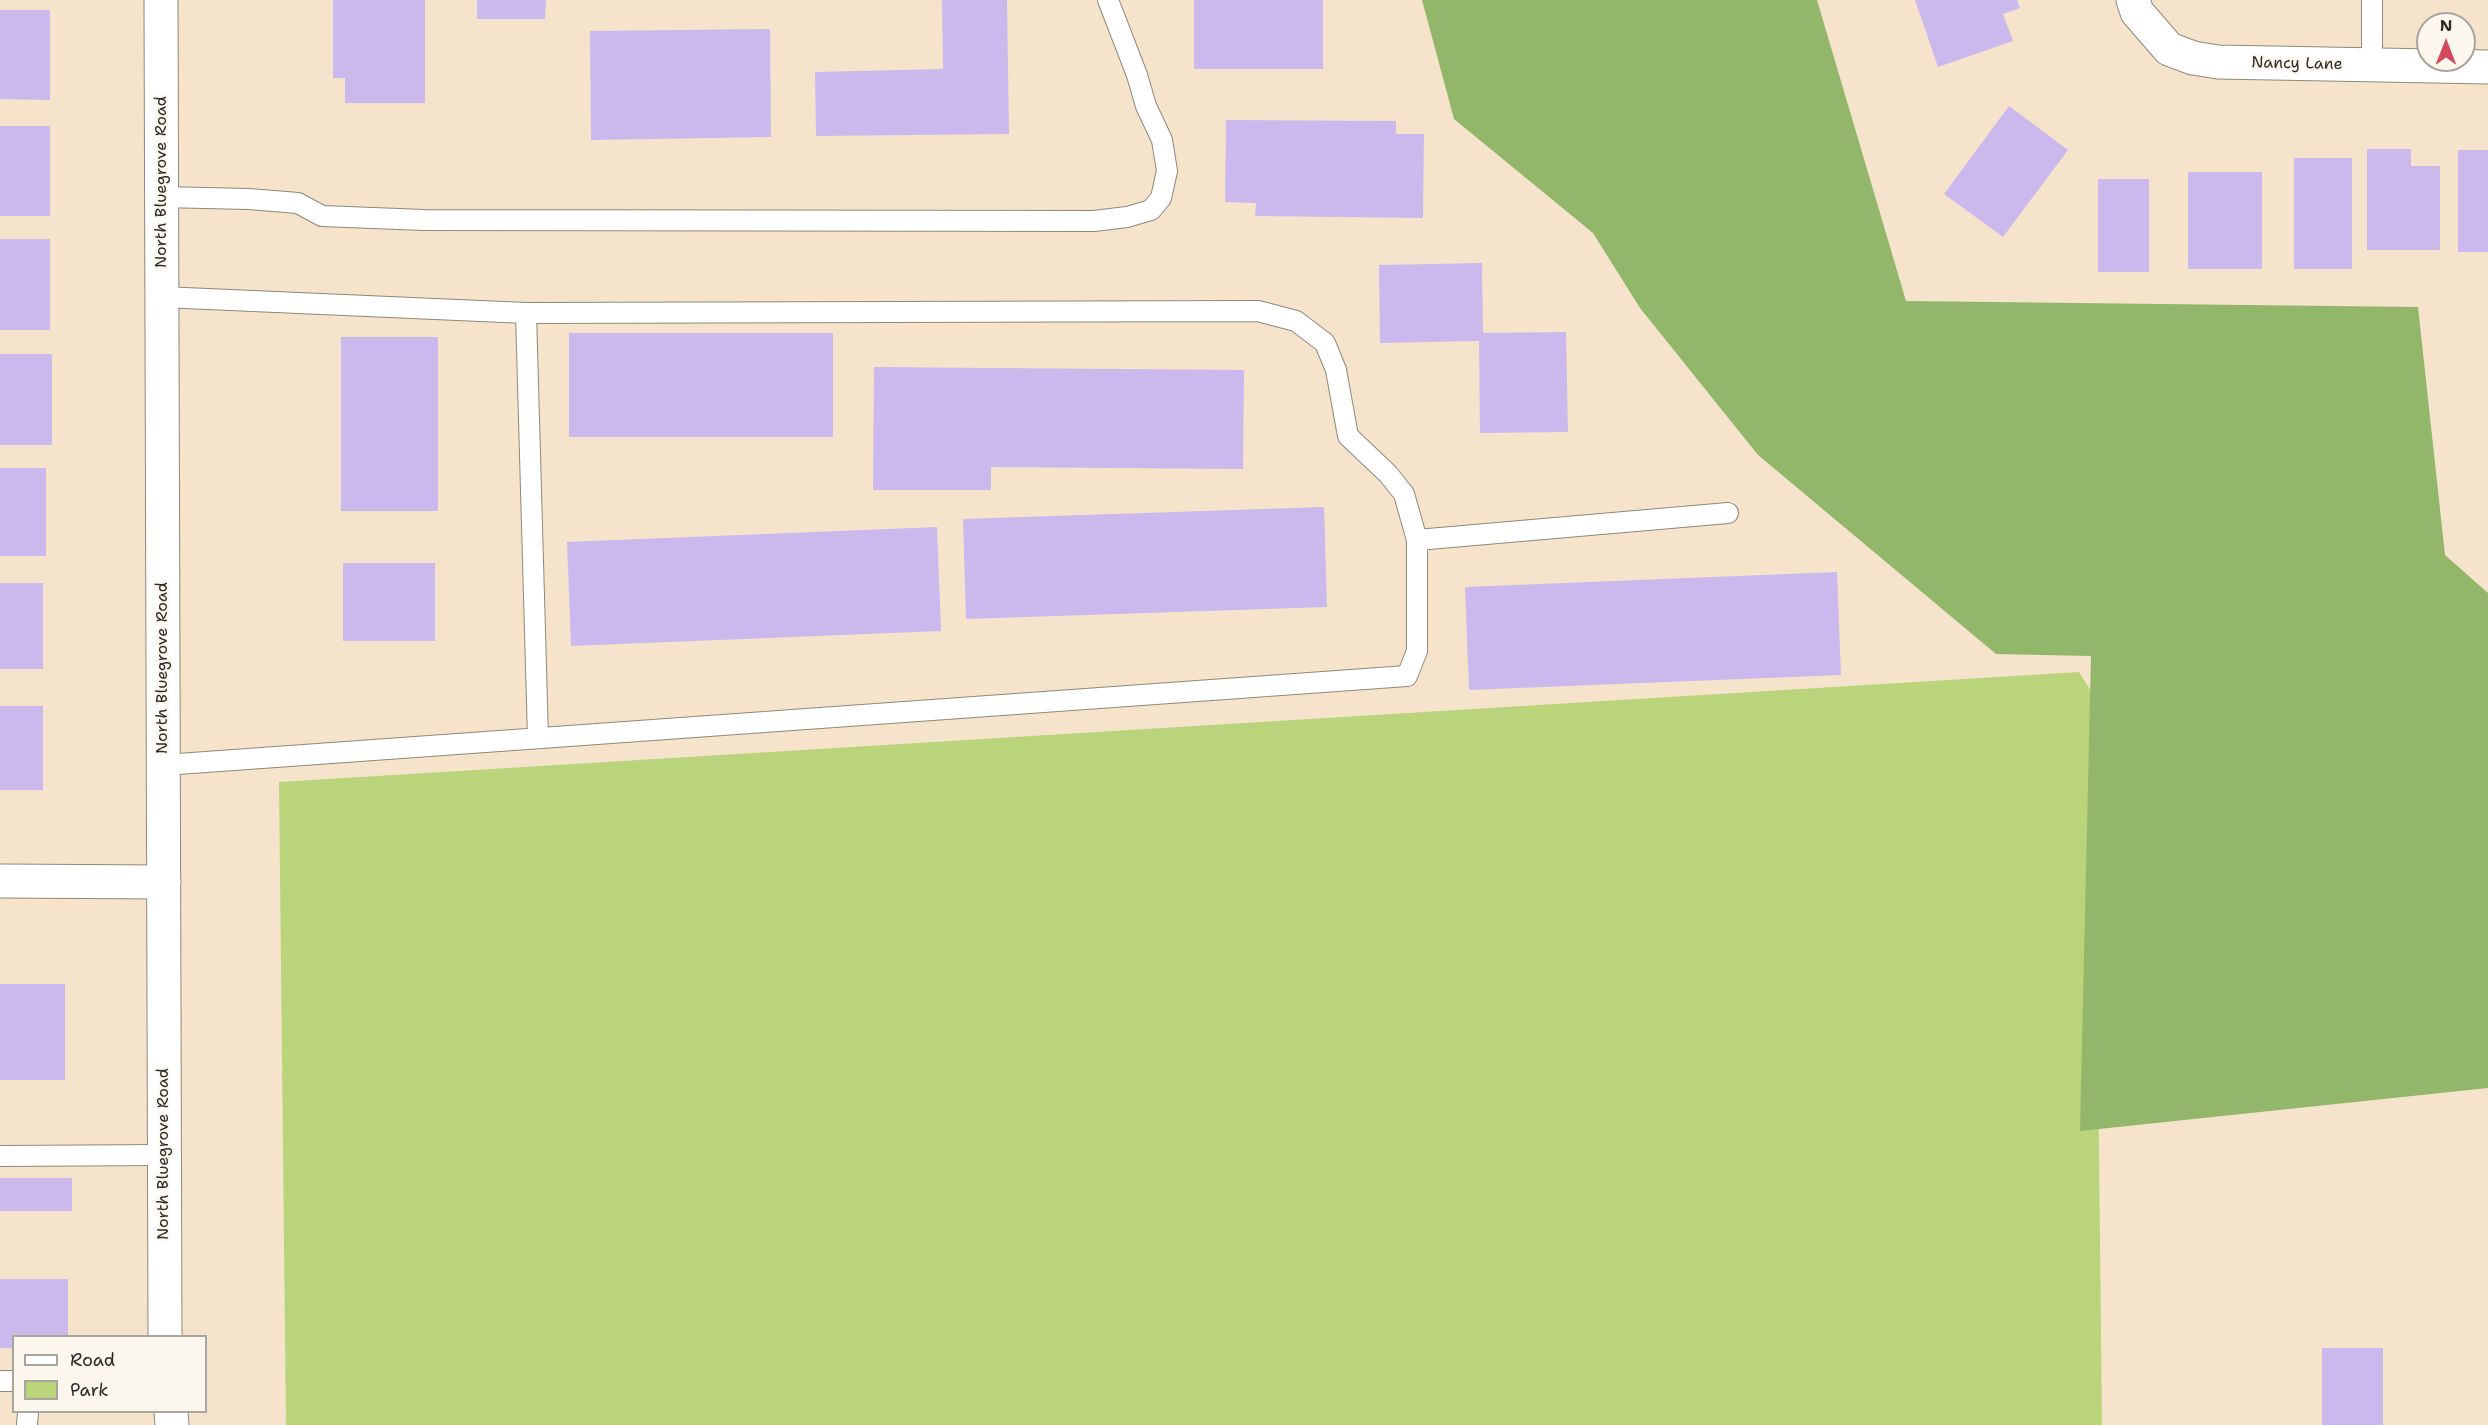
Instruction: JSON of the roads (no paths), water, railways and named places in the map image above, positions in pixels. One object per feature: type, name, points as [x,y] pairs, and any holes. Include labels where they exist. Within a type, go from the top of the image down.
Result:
[{"type":"street","name":"North Bluegrove Road","points":[[161,0],[165,1335]]},
{"type":"street","name":"Nancy Lane","points":[[2133,0],[2137,12],[2169,49],[2193,58],[2218,62],[2488,67]]},
{"type":"street","points":[[0,881],[164,882]]},
{"type":"lane","points":[[162,197],[288,202],[298,203],[322,216],[424,220],[1094,221],[1127,217],[1151,210],[1161,198],[1167,171],[1162,140],[1146,106],[1137,75],[1108,0]]},
{"type":"lane","points":[[2372,0],[2372,65]]},
{"type":"lane","points":[[162,297],[526,313],[1258,311],[1296,321],[1325,343],[1336,370],[1348,436],[1388,474],[1404,494],[1417,540],[1417,651],[1407,676],[164,765]]},
{"type":"lane","points":[[526,313],[538,738]]},
{"type":"lane","points":[[1417,540],[1728,513]]},
{"type":"lane","points":[[0,1156],[164,1155]]}]
